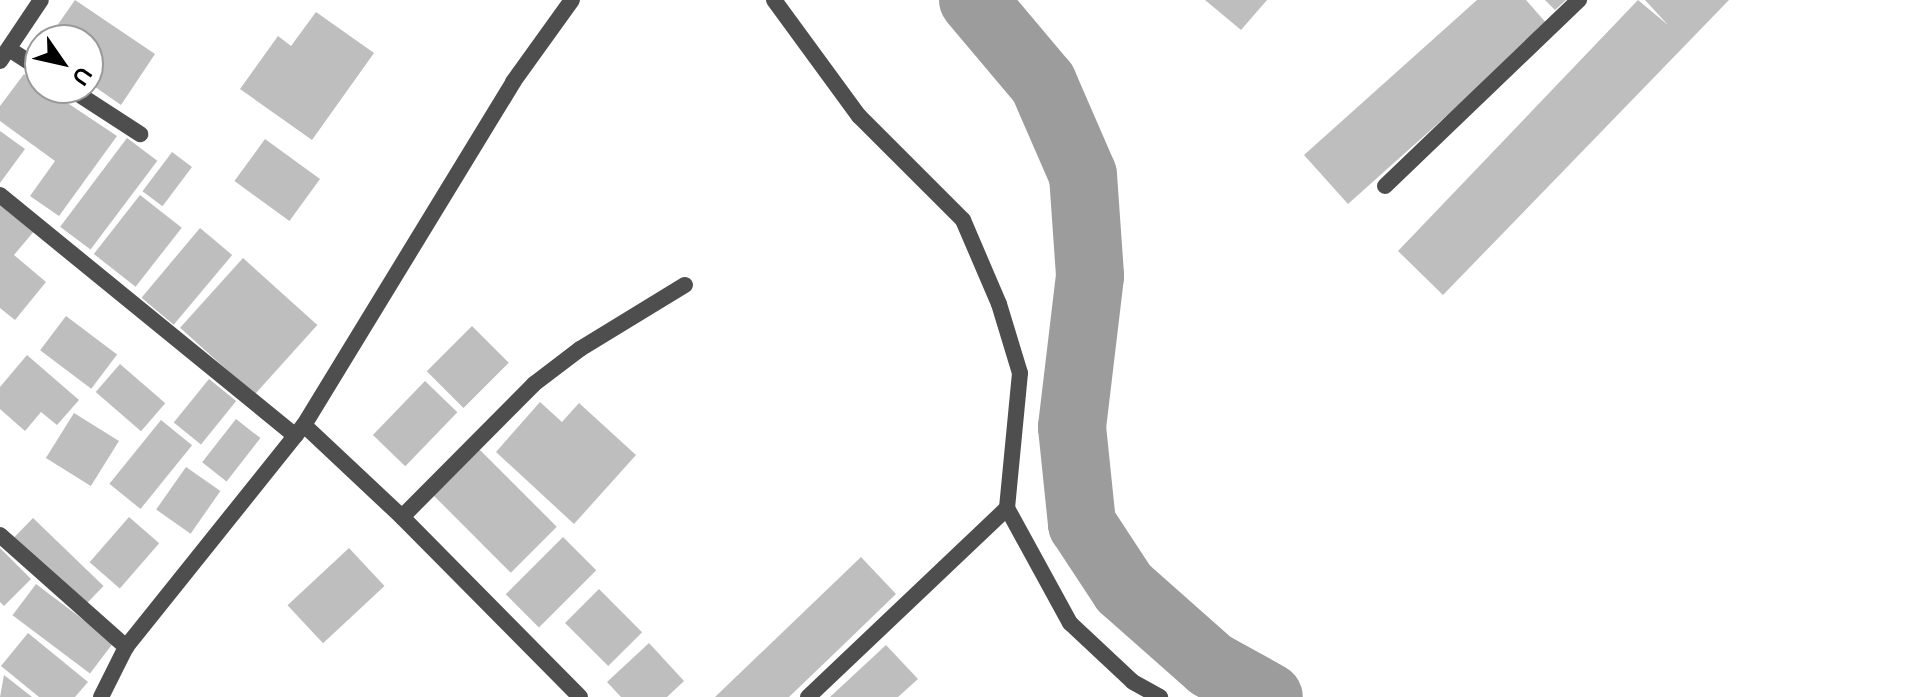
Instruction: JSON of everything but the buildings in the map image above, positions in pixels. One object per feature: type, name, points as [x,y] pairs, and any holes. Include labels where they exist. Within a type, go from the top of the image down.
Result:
[{"type":"street","points":[[24,63],[5,55],[41,0]]},
{"type":"street","points":[[101,697],[126,647],[300,430],[513,82],[572,0]]},
{"type":"street","points":[[774,0],[859,116],[963,220],[999,304],[1020,373],[1007,508],[1070,623],[1133,682],[1160,697]]},
{"type":"street","points":[[1385,186],[1579,0]]},
{"type":"street","points":[[94,104],[140,134]]},
{"type":"street","points":[[0,195],[300,430],[402,517],[580,697]]},
{"type":"street","points":[[402,517],[534,384],[580,349],[685,285]]},
{"type":"street","points":[[808,697],[1007,508]]},
{"type":"street","points":[[0,535],[126,647]]},
{"type":"waterway","points":[[973,0],[1043,83],[1083,175],[1090,276],[1072,427],[1082,524],[1124,588],[1211,665],[1269,697]]}]
